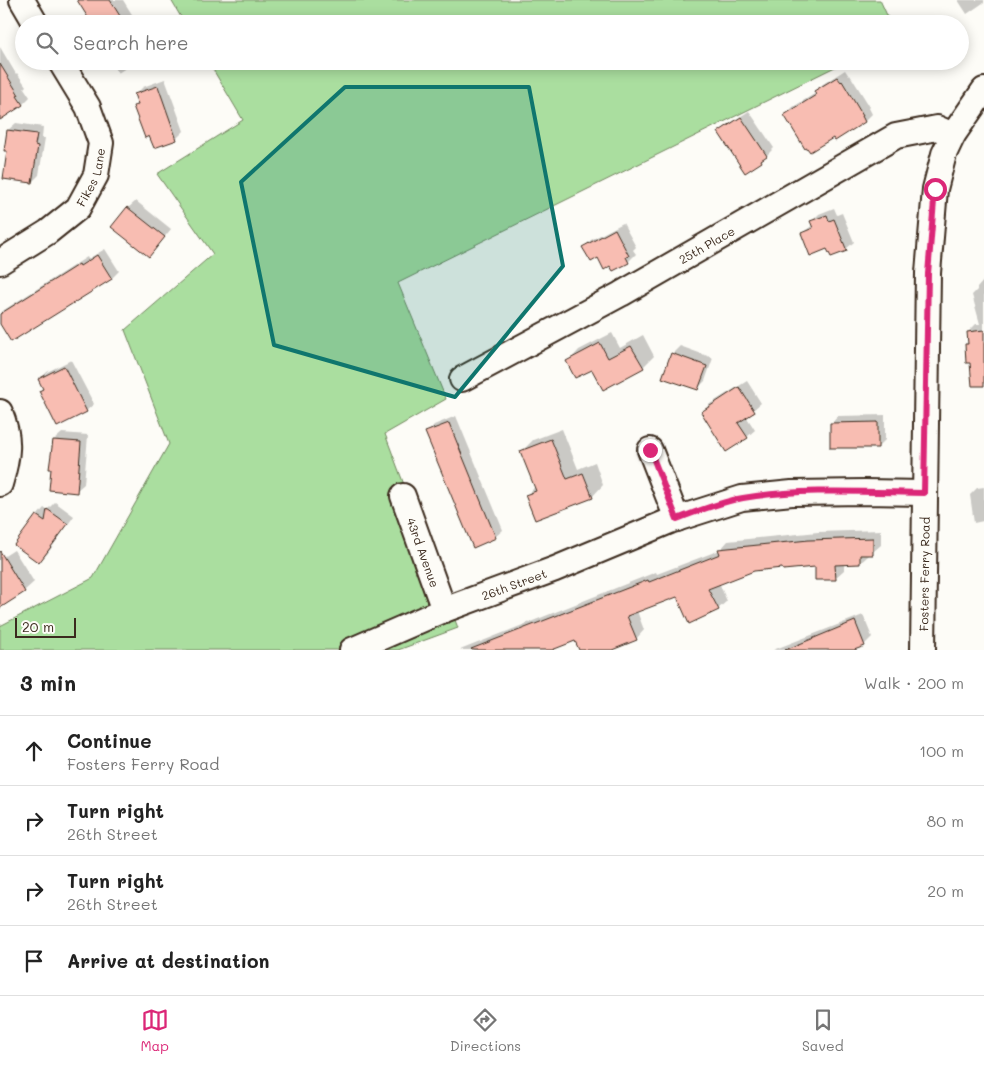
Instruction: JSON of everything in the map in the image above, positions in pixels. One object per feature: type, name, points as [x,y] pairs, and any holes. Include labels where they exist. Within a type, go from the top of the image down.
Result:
[{"type":"street","points":[[22,0],[31,15]]},
{"type":"street","name":"Fikes Lane","points":[[0,262],[48,232],[78,208],[96,176],[101,143],[88,107],[65,70]]},
{"type":"street","name":"Fosters Ferry Road","points":[[923,650],[928,274],[931,225],[935,189],[944,154],[953,135],[984,90]]},
{"type":"street","name":"25th Place","points":[[462,379],[629,289],[896,136],[937,128],[953,135]]},
{"type":"street","points":[[0,412],[6,427],[7,459],[0,484]]},
{"type":"street","points":[[650,450],[677,519]]},
{"type":"street","name":"26th Street","points":[[352,650],[444,610],[556,569],[706,508],[752,497],[792,493],[924,493]]},
{"type":"street","name":"43rd Avenue","points":[[403,496],[444,610]]},
{"type":"highlighted area","points":[[345,87],[529,87],[563,266],[455,397],[274,345],[241,182]]},
{"type":"green space","points":[[171,0],[880,0],[887,15],[180,15]]},
{"type":"green space","points":[[213,70],[829,70],[398,283],[446,399],[385,434],[458,628],[398,650],[0,650],[0,626],[93,578],[169,444],[125,330],[213,254],[157,174],[243,120]]},
{"type":"building","points":[[77,0],[110,0],[119,15],[86,15]]},
{"type":"building","points":[[0,64],[23,105],[0,120]]},
{"type":"building","points":[[837,77],[842,81],[865,122],[835,141],[833,138],[810,152],[807,148],[805,149],[784,115],[816,95],[814,91]]},
{"type":"building","points":[[158,86],[177,140],[154,148],[149,136],[145,138],[133,106],[138,105],[134,94]]},
{"type":"building","points":[[741,117],[767,156],[761,160],[762,162],[745,173],[718,132]]},
{"type":"building","points":[[7,130],[37,134],[35,145],[38,146],[32,183],[3,179],[7,151],[4,151]]},
{"type":"building","points":[[127,207],[165,237],[149,257],[111,227]]},
{"type":"building","points":[[827,215],[829,221],[834,219],[847,251],[831,257],[827,249],[810,256],[801,233],[813,228],[810,221]]},
{"type":"building","points":[[615,229],[629,256],[626,257],[629,263],[613,271],[610,266],[604,270],[598,258],[591,262],[582,247]]},
{"type":"building","points":[[97,255],[112,279],[11,342],[0,324],[0,314],[79,264],[80,266]]},
{"type":"building","points":[[984,330],[984,386],[972,386],[970,363],[966,363],[965,344],[968,344],[967,332]]},
{"type":"building","points":[[600,343],[608,358],[631,346],[644,368],[603,390],[592,370],[575,378],[566,361]]},
{"type":"building","points":[[671,353],[707,366],[698,390],[662,378]]},
{"type":"building","points":[[64,366],[87,412],[57,427],[39,391],[43,389],[38,379]]},
{"type":"building","points":[[739,387],[755,412],[738,423],[748,438],[726,452],[701,412]]},
{"type":"building","points":[[878,422],[878,448],[830,448],[830,423]]},
{"type":"building","points":[[449,423],[496,538],[473,548],[425,432]]},
{"type":"building","points":[[551,439],[567,479],[583,473],[593,498],[535,520],[525,495],[536,491],[520,451]]},
{"type":"building","points":[[53,440],[81,442],[77,493],[49,490],[51,469],[49,469]]},
{"type":"building","points":[[47,509],[68,524],[39,563],[14,545],[36,515],[45,521]]},
{"type":"building","points":[[873,538],[873,555],[860,555],[860,564],[835,565],[836,580],[815,580],[815,567],[754,571],[708,589],[719,610],[689,624],[677,597],[627,616],[637,640],[612,650],[579,650],[575,641],[552,650],[471,649],[720,554],[718,549],[809,540]]},
{"type":"building","points":[[0,551],[25,592],[0,608]]},
{"type":"building","points":[[855,621],[865,646],[854,650],[785,650]]},
{"type":"route","points":[[650,450],[677,519],[706,508],[742,498],[792,493],[924,493],[928,274],[935,189]]}]
